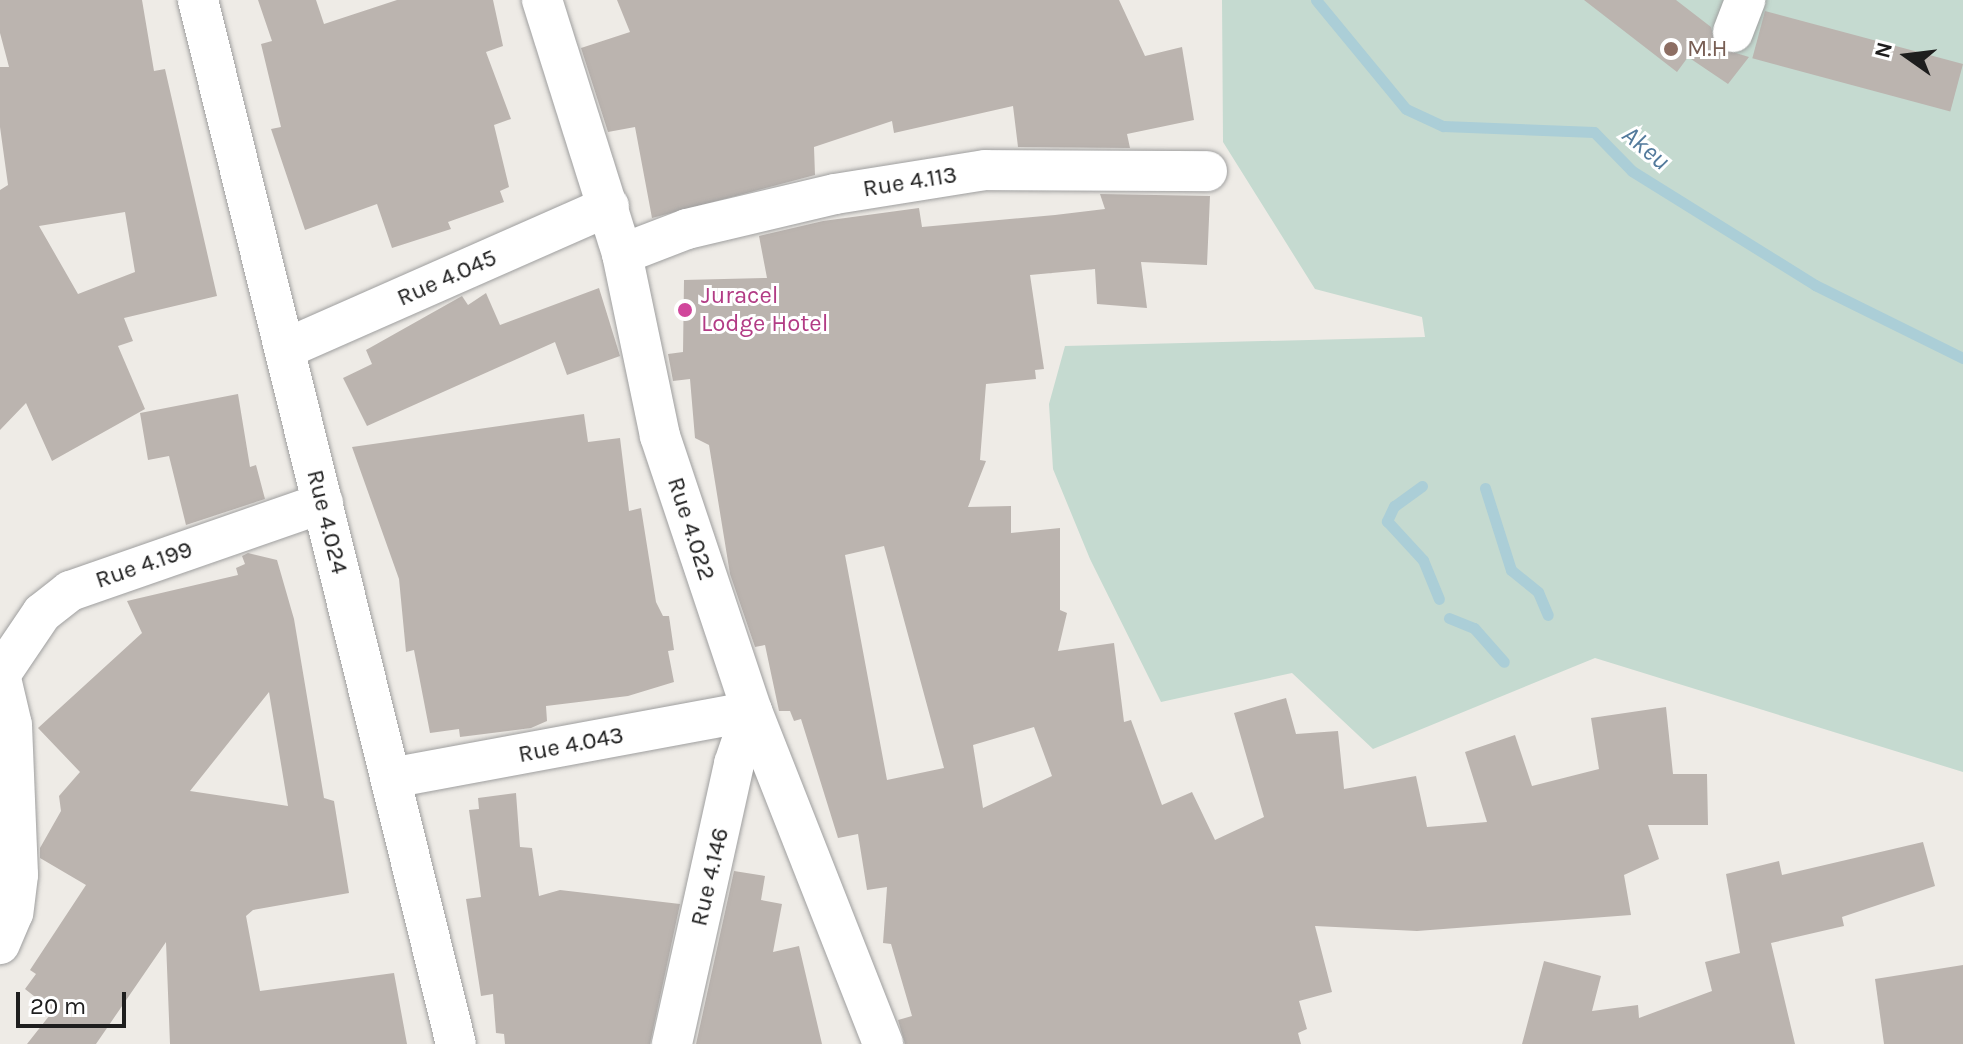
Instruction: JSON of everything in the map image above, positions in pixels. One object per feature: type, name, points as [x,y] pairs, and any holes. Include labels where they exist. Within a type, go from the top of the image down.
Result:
[{"type":"street","name":"Rue 4.024","points":[[198,0],[456,1044]]},
{"type":"street","name":"Rue 4.022","points":[[542,0],[622,254],[660,436],[752,711],[883,1044]]},
{"type":"street","name":"Rue 4.113","points":[[622,254],[687,229],[821,198],[985,170],[1207,171]]},
{"type":"street","name":"Rue 4.045","points":[[285,349],[609,206]]},
{"type":"street","name":"Rue 4.199","points":[[0,674],[42,613],[70,591],[323,503]]},
{"type":"street","points":[[0,674],[12,725],[18,875],[13,913],[0,944]]},
{"type":"street","name":"Rue 4.043","points":[[391,778],[752,711]]},
{"type":"street","name":"Rue 4.146","points":[[672,1044],[734,764],[752,711]]},
{"type":"green space","points":[[1222,0],[1963,0],[1963,772],[1595,658],[1373,749],[1292,673],[1161,702],[1090,559],[1053,469],[1049,404],[1065,346],[1425,337],[1422,317],[1315,289],[1223,142]]},
{"type":"building","points":[[0,0],[142,0],[154,71],[165,69],[217,296],[124,318],[133,341],[118,346],[145,409],[52,461],[26,403],[0,430],[0,190],[8,185],[0,127],[0,67],[9,67],[0,33]],"holes":[[[125,212],[135,272],[78,294],[39,226]]]},
{"type":"building","points":[[258,0],[316,0],[324,24],[397,0],[493,0],[503,46],[486,52],[511,119],[494,125],[509,187],[500,191],[504,202],[448,222],[451,229],[392,248],[377,204],[305,230],[271,129],[281,127],[261,44],[272,41]]},
{"type":"building","points":[[617,0],[1119,0],[1145,56],[1182,47],[1194,120],[1127,134],[1130,148],[1018,147],[1013,106],[894,133],[892,121],[814,147],[815,175],[652,218],[635,127],[608,132],[581,48],[630,32]]},
{"type":"building","name":"M.H","points":[[1584,0],[1676,0],[1711,27],[1716,47],[1749,57],[1728,84],[1688,57],[1677,72]]},
{"type":"building","points":[[1765,11],[1963,64],[1950,111],[1752,58]]},
{"type":"building","points":[[1100,194],[1210,196],[1207,265],[1141,262],[1147,308],[1097,304],[1095,269],[1030,275],[1044,369],[1035,370],[1036,379],[986,384],[980,460],[986,461],[968,507],[1011,506],[1011,533],[1060,528],[1060,610],[1067,613],[1058,651],[1114,643],[1124,722],[1131,720],[1162,805],[1192,792],[1215,840],[1264,817],[1234,713],[1286,698],[1296,734],[1338,731],[1344,789],[1416,776],[1427,827],[1487,822],[1465,752],[1515,735],[1532,786],[1599,769],[1591,718],[1666,707],[1673,774],[1707,774],[1708,825],[1648,825],[1659,859],[1624,875],[1631,915],[1417,931],[1315,926],[1332,992],[1299,1001],[1307,1029],[1298,1033],[1301,1044],[905,1044],[898,1020],[912,1016],[891,944],[883,943],[887,887],[867,890],[858,834],[838,838],[801,719],[794,721],[790,711],[779,711],[765,645],[755,647],[730,574],[709,445],[695,438],[690,379],[673,381],[668,354],[683,352],[684,280],[767,278],[759,236],[823,221],[919,208],[922,227],[1105,209]],"holes":[[[884,546],[944,768],[887,780],[845,555]],[[1034,727],[1052,776],[983,808],[973,745]]]},
{"type":"building","points":[[599,288],[620,356],[567,375],[555,342],[367,426],[343,378],[372,364],[366,350],[462,296],[468,305],[486,293],[500,325]]},
{"type":"building","points":[[238,394],[250,467],[256,465],[265,499],[186,525],[169,456],[148,460],[140,413]]},
{"type":"building","points":[[584,414],[588,442],[620,438],[629,511],[641,508],[656,602],[663,616],[669,616],[674,650],[668,651],[674,682],[628,696],[546,706],[547,721],[531,728],[460,737],[459,729],[430,733],[414,650],[406,652],[399,579],[352,447]]},
{"type":"building","points":[[248,553],[277,560],[294,619],[324,798],[334,801],[349,893],[253,910],[246,916],[260,991],[394,973],[407,1044],[170,1044],[166,942],[96,1044],[27,1044],[53,1011],[25,989],[36,974],[30,970],[86,885],[40,858],[40,848],[61,811],[59,796],[80,772],[38,728],[142,633],[127,601],[238,575],[236,568],[245,564],[242,556]],"holes":[[[269,692],[288,806],[190,791]]]},
{"type":"building","points":[[516,793],[520,847],[532,848],[539,896],[560,890],[680,904],[650,1044],[505,1044],[504,1034],[496,1033],[493,994],[481,996],[466,899],[481,897],[469,810],[479,809],[478,798]]},
{"type":"building","points":[[1923,842],[1935,886],[1842,917],[1844,926],[1771,943],[1795,1044],[1522,1044],[1544,961],[1601,976],[1592,1011],[1638,1005],[1639,1018],[1712,991],[1705,962],[1740,953],[1726,874],[1779,861],[1782,875]]},
{"type":"building","points":[[734,871],[765,876],[761,900],[782,904],[773,952],[799,946],[822,1044],[696,1044]]},
{"type":"building","points":[[1963,965],[1963,1044],[1884,1044],[1875,979]]},
{"type":"waterway","name":"Akeu","points":[[1316,0],[1406,109],[1443,126],[1594,132],[1632,171],[1815,285],[1963,358]]},
{"type":"waterway","points":[[1422,486],[1394,506],[1387,521],[1423,560],[1439,599]]},
{"type":"waterway","points":[[1485,488],[1511,570],[1538,592],[1548,615]]},
{"type":"waterway","points":[[1449,618],[1474,628],[1504,662]]},
{"type":"place","name":"M.H","points":[[1671,49]]},
{"type":"place","name":"Juracel Lodge Hotel","points":[[685,310]]}]
